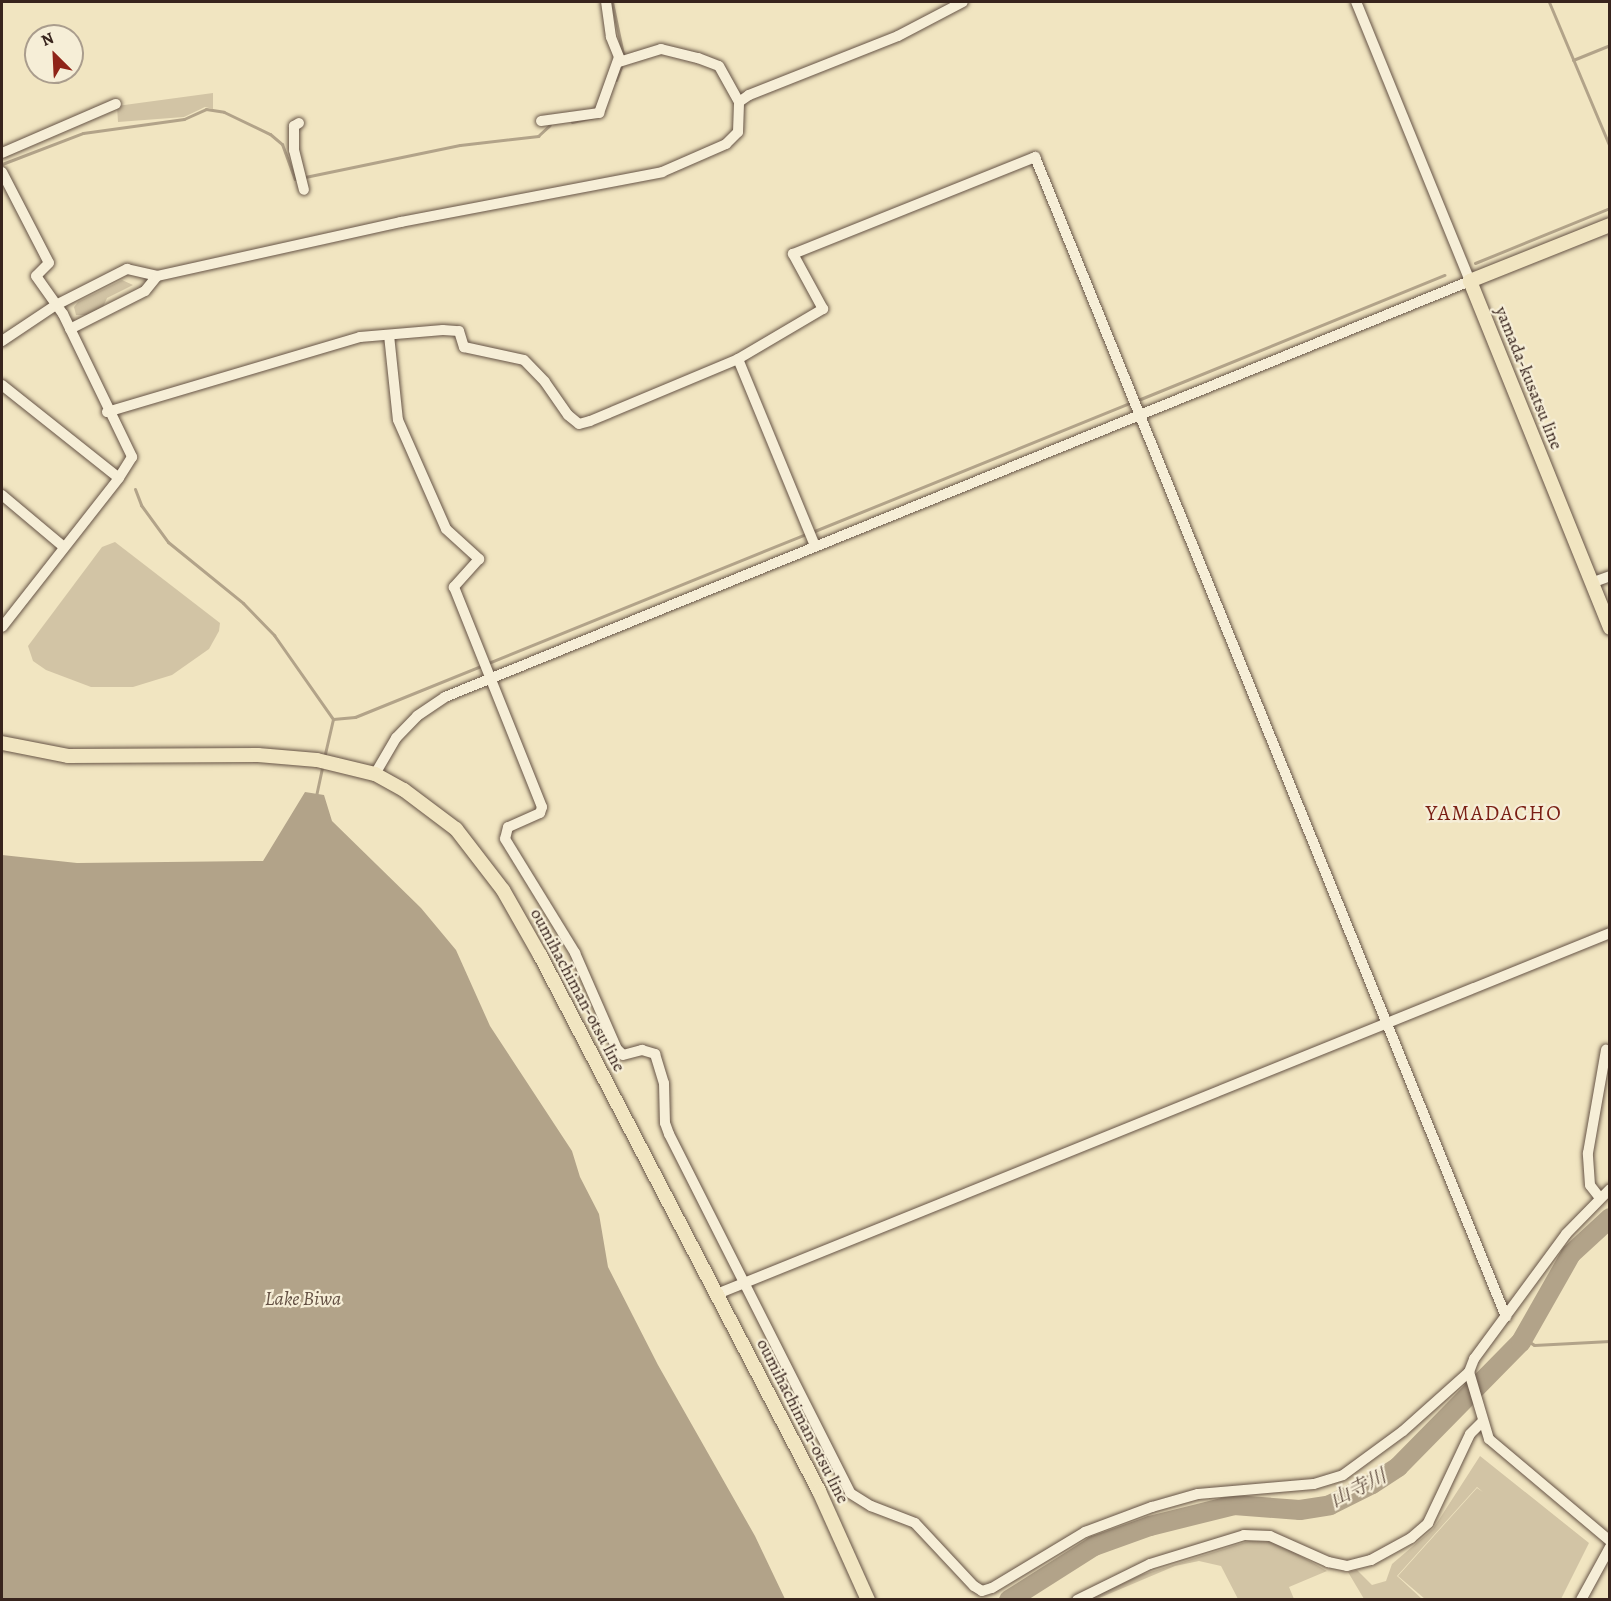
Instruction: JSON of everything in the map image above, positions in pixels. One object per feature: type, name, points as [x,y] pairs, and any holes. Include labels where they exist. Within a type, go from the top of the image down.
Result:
[{"type":"main road","points":[[1470,282],[1610,225]]},
{"type":"main road","name":"yamada-kusatsu line","points":[[1470,282],[1610,628]]},
{"type":"main road","name":"oumihachiman-otsu line","points":[[2,742],[68,756],[258,755],[324,761],[375,774],[443,817],[470,844],[503,890],[819,1491],[868,1599]]},
{"type":"street","points":[[541,121],[599,113],[619,62],[606,2]]},
{"type":"street","points":[[739,102],[898,36],[963,2]]},
{"type":"street","points":[[375,774],[396,738],[417,716],[445,697],[811,537],[1141,415],[1470,282],[1356,2]]},
{"type":"street","points":[[2,341],[56,305],[127,269],[157,276],[401,222],[662,172],[726,144],[738,132],[739,102],[719,66],[698,57],[661,49],[619,62]]},
{"type":"street","points":[[2,153],[116,104]]},
{"type":"street","points":[[299,123],[294,126],[294,150],[304,190]]},
{"type":"street","points":[[107,412],[360,338],[389,334],[459,332],[465,347],[524,360],[579,424],[738,358],[823,309],[793,254],[1035,157],[1506,1317]]},
{"type":"street","points":[[2,172],[49,263],[36,276],[70,329],[107,412],[132,457],[119,478],[2,627]]},
{"type":"street","points":[[70,329],[145,291],[157,276]]},
{"type":"street","points":[[389,334],[395,406],[402,431],[446,529],[479,559],[454,587],[482,664],[542,807],[540,813],[508,827],[505,839],[575,953],[617,1049],[623,1054],[642,1050],[655,1054],[662,1074],[669,1134],[850,1493],[871,1506],[915,1523],[982,1592],[1085,1532],[1152,1507],[1198,1494],[1314,1484],[1343,1475],[1403,1431],[1470,1375]]},
{"type":"street","points":[[738,358],[811,537]]},
{"type":"street","points":[[2,385],[119,478]]},
{"type":"street","points":[[2,495],[64,547]]},
{"type":"street","points":[[1591,583],[1610,576]]},
{"type":"street","points":[[717,1294],[1610,933]]},
{"type":"street","points":[[1600,1198],[1590,1185],[1588,1153],[1606,1050]]},
{"type":"street","points":[[1597,1096],[1610,1099]]},
{"type":"street","points":[[1610,1189],[1566,1234],[1474,1359],[1470,1375],[1482,1422],[1489,1439],[1610,1540]]},
{"type":"street","points":[[1077,1599],[1150,1564],[1244,1535],[1270,1536],[1328,1562],[1347,1566],[1371,1560],[1411,1538],[1428,1523],[1470,1434],[1482,1422]]},
{"type":"street","points":[[1581,1599],[1610,1547]]},
{"type":"shaded area","points":[[213,93],[213,109],[205,107],[184,117],[118,122],[117,106]]},
{"type":"shaded area","points":[[122,280],[133,285],[107,298],[103,307],[87,315],[76,315],[74,307],[78,302]]},
{"type":"shaded area","points":[[115,542],[220,623],[219,631],[209,649],[172,675],[133,687],[91,687],[46,670],[33,661],[28,646],[102,547]]},
{"type":"shaded area","points":[[1480,1456],[1589,1543],[1561,1599],[1425,1599],[1398,1576],[1477,1488],[1483,1492],[1477,1487],[1397,1576],[1422,1599],[1364,1599],[1348,1572],[1357,1570],[1372,1585],[1386,1581],[1392,1564],[1433,1529]]},
{"type":"shaded area","points":[[1249,1541],[1276,1542],[1327,1571],[1289,1587],[1294,1599],[1238,1599],[1221,1566],[1199,1561],[1175,1566],[1097,1599],[1087,1600],[1138,1576]]},
{"type":"water","name":"Lake Biwa","points":[[305,792],[324,795],[332,821],[421,908],[456,950],[490,1026],[572,1151],[580,1177],[599,1214],[608,1267],[658,1365],[755,1536],[785,1599],[2,1599],[2,855],[77,863],[263,861]]},
{"type":"waterway","points":[[612,2],[623,54]]},
{"type":"waterway","points":[[1549,2],[1610,147]]},
{"type":"waterway","points":[[1573,60],[1610,45]]},
{"type":"waterway","points":[[616,80],[621,67]]},
{"type":"waterway","points":[[2,164],[83,133],[184,119],[206,109],[224,112],[270,134],[282,144],[295,179],[299,179]]},
{"type":"waterway","points":[[572,122],[599,116]]},
{"type":"waterway","points":[[305,177],[460,145],[538,136],[550,125]]},
{"type":"waterway","points":[[1475,263],[1610,208]]},
{"type":"waterway","points":[[1138,400],[1445,275]]},
{"type":"waterway","points":[[812,532],[1132,402]]},
{"type":"waterway","points":[[135,489],[141,505],[168,542],[243,603],[274,635],[333,719]]},
{"type":"waterway","points":[[333,719],[355,717],[806,534]]},
{"type":"waterway","points":[[324,758],[333,719]]},
{"type":"waterway","points":[[316,796],[323,764]]},
{"type":"waterway","name":"山寺川","points":[[1009,1600],[1094,1546],[1150,1526],[1234,1505],[1300,1510],[1330,1505],[1372,1484],[1398,1467],[1521,1342],[1571,1254],[1610,1218]]},
{"type":"waterway","points":[[1523,1338],[1534,1345],[1610,1341]]},
{"type":"district","name":"YAMADACHO","points":[[1494,813]]}]
